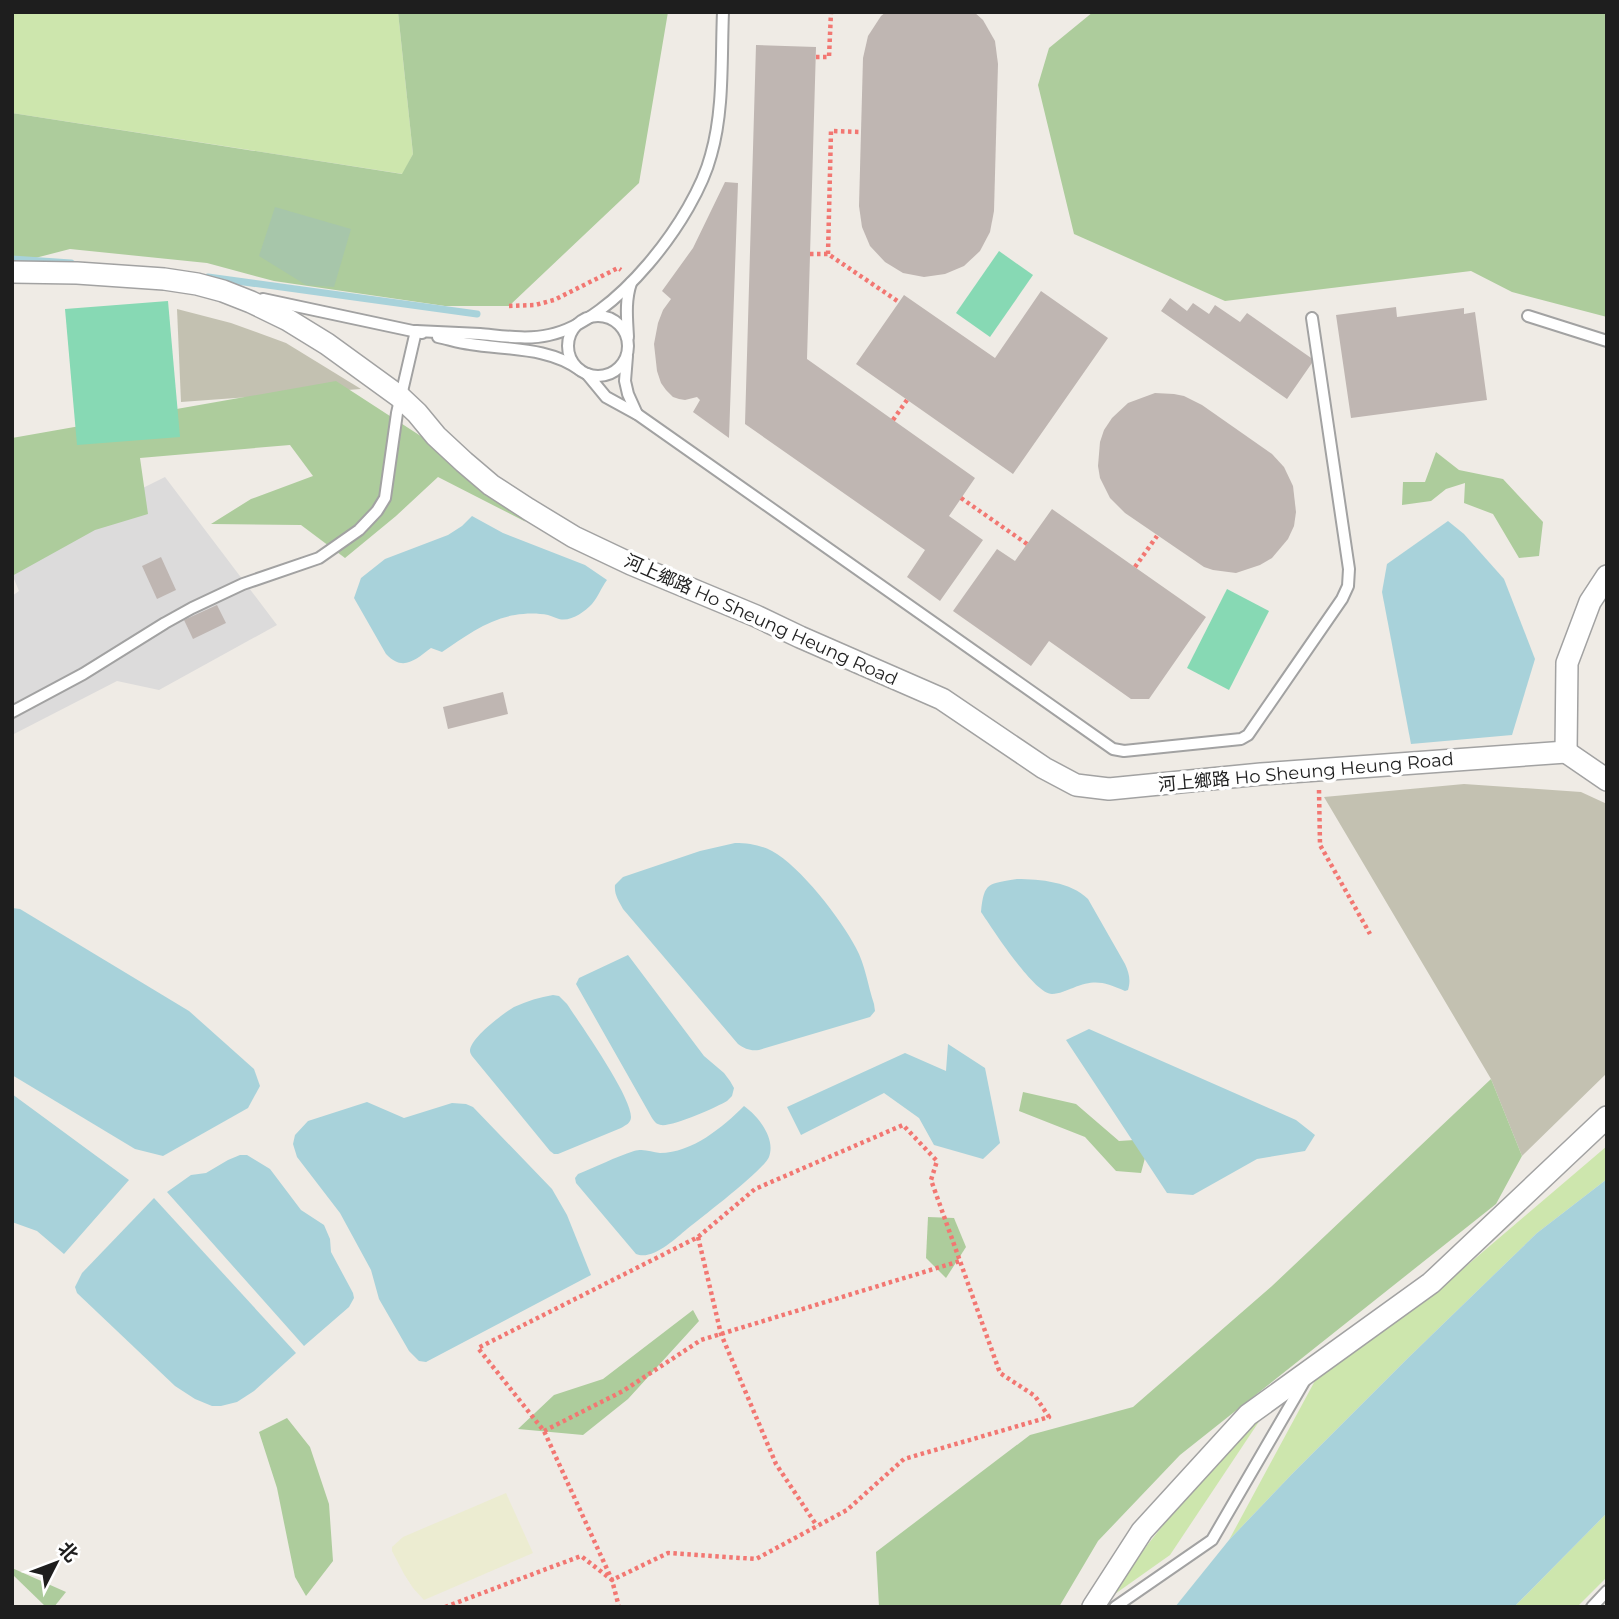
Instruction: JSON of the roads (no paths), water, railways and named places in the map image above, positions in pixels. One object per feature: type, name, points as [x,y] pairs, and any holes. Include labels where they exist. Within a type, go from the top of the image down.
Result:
[{"type":"street","name":"河上鄉路 Ho Sheung Heung Road","points":[[12,272],[164,279],[197,284],[251,302],[288,320],[327,344],[400,397],[436,436],[491,485],[574,537],[942,699],[1044,768],[1076,785],[1108,789],[1566,752]]},
{"type":"street","points":[[1607,576],[1590,602],[1567,663],[1566,752],[1607,780]]},
{"type":"street","points":[[1093,1607],[1142,1531],[1248,1415],[1431,1283],[1607,1117]]},
{"type":"lane","points":[[723,12],[719,117],[705,178],[650,262],[611,300],[573,330],[569,342],[570,356],[606,397],[637,414],[1113,749],[1124,751],[1241,739],[1248,735],[1342,599],[1348,586],[1349,569],[1312,318]]},
{"type":"lane","points":[[632,281],[627,306],[628,348],[625,381],[637,414]]},
{"type":"lane","points":[[223,291],[468,344],[548,354],[597,376],[617,370],[624,362],[628,348],[620,326],[604,317],[594,317],[564,331],[548,335],[523,337],[416,331]]},
{"type":"lane","points":[[1528,316],[1607,341]]},
{"type":"lane","points":[[12,712],[83,674],[165,622],[252,581],[319,558],[359,530],[385,498],[400,397],[416,331]]},
{"type":"lane","points":[[1115,1607],[1212,1540],[1312,1369]]},
{"type":"lane","points":[[1592,1607],[1607,1591]]},
{"type":"water","points":[[472,516],[503,533],[585,565],[607,580],[592,604],[573,618],[564,620],[532,614],[505,617],[477,629],[442,652],[431,648],[420,657],[403,663],[392,659],[386,654],[354,598],[361,578],[385,559],[448,535]]},
{"type":"water","points":[[1448,521],[1464,534],[1504,579],[1535,659],[1512,735],[1411,744],[1382,592],[1387,564]]},
{"type":"water","points":[[735,843],[763,847],[783,858],[830,909],[862,961],[875,1011],[870,1017],[759,1050],[745,1048],[738,1044],[623,909],[617,898],[615,885],[623,877],[700,851]]},
{"type":"water","points":[[1017,879],[1064,885],[1088,899],[1125,964],[1129,977],[1128,990],[1094,983],[1052,994],[1035,983],[1014,959],[981,912],[986,889],[994,883]]},
{"type":"water","points":[[12,908],[20,909],[189,1011],[254,1069],[260,1086],[248,1108],[163,1156],[135,1149],[12,1075]]},
{"type":"water","points":[[628,955],[704,1056],[730,1081],[734,1088],[727,1101],[667,1125],[658,1124],[652,1118],[576,984],[579,978]]},
{"type":"water","points":[[553,995],[559,996],[567,1004],[593,1043],[623,1093],[631,1117],[621,1128],[558,1154],[550,1151],[470,1051],[475,1039],[509,1010]]},
{"type":"water","points":[[1089,1029],[1296,1120],[1315,1135],[1305,1151],[1257,1159],[1193,1195],[1167,1193],[1066,1040]]},
{"type":"water","points":[[948,1044],[985,1068],[1000,1143],[983,1159],[934,1145],[919,1118],[884,1093],[801,1135],[787,1107],[905,1053],[946,1071]]},
{"type":"water","points":[[12,1094],[129,1180],[64,1254],[37,1231],[12,1222]]},
{"type":"water","points":[[367,1102],[404,1118],[452,1103],[473,1107],[552,1189],[567,1215],[591,1275],[426,1362],[419,1361],[409,1351],[379,1299],[371,1270],[340,1213],[297,1157],[293,1144],[295,1135],[308,1121]]},
{"type":"water","points":[[744,1106],[760,1122],[768,1135],[771,1150],[769,1157],[732,1193],[656,1252],[636,1254],[576,1183],[578,1174],[634,1151],[672,1152],[695,1144],[717,1130]]},
{"type":"water","points":[[240,1155],[247,1155],[270,1169],[301,1210],[324,1225],[330,1239],[331,1252],[353,1293],[354,1298],[349,1307],[304,1346],[167,1192],[191,1175],[206,1173]]},
{"type":"water","points":[[1607,1179],[1607,1513],[1514,1607],[1175,1607],[1229,1540],[1408,1358],[1537,1233]]},
{"type":"water","points":[[154,1198],[296,1353],[254,1391],[237,1402],[212,1406],[175,1386],[77,1293],[75,1287],[82,1273]]},
{"type":"waterway","points":[[12,259],[71,263]]},
{"type":"waterway","points":[[208,277],[477,314]]}]
